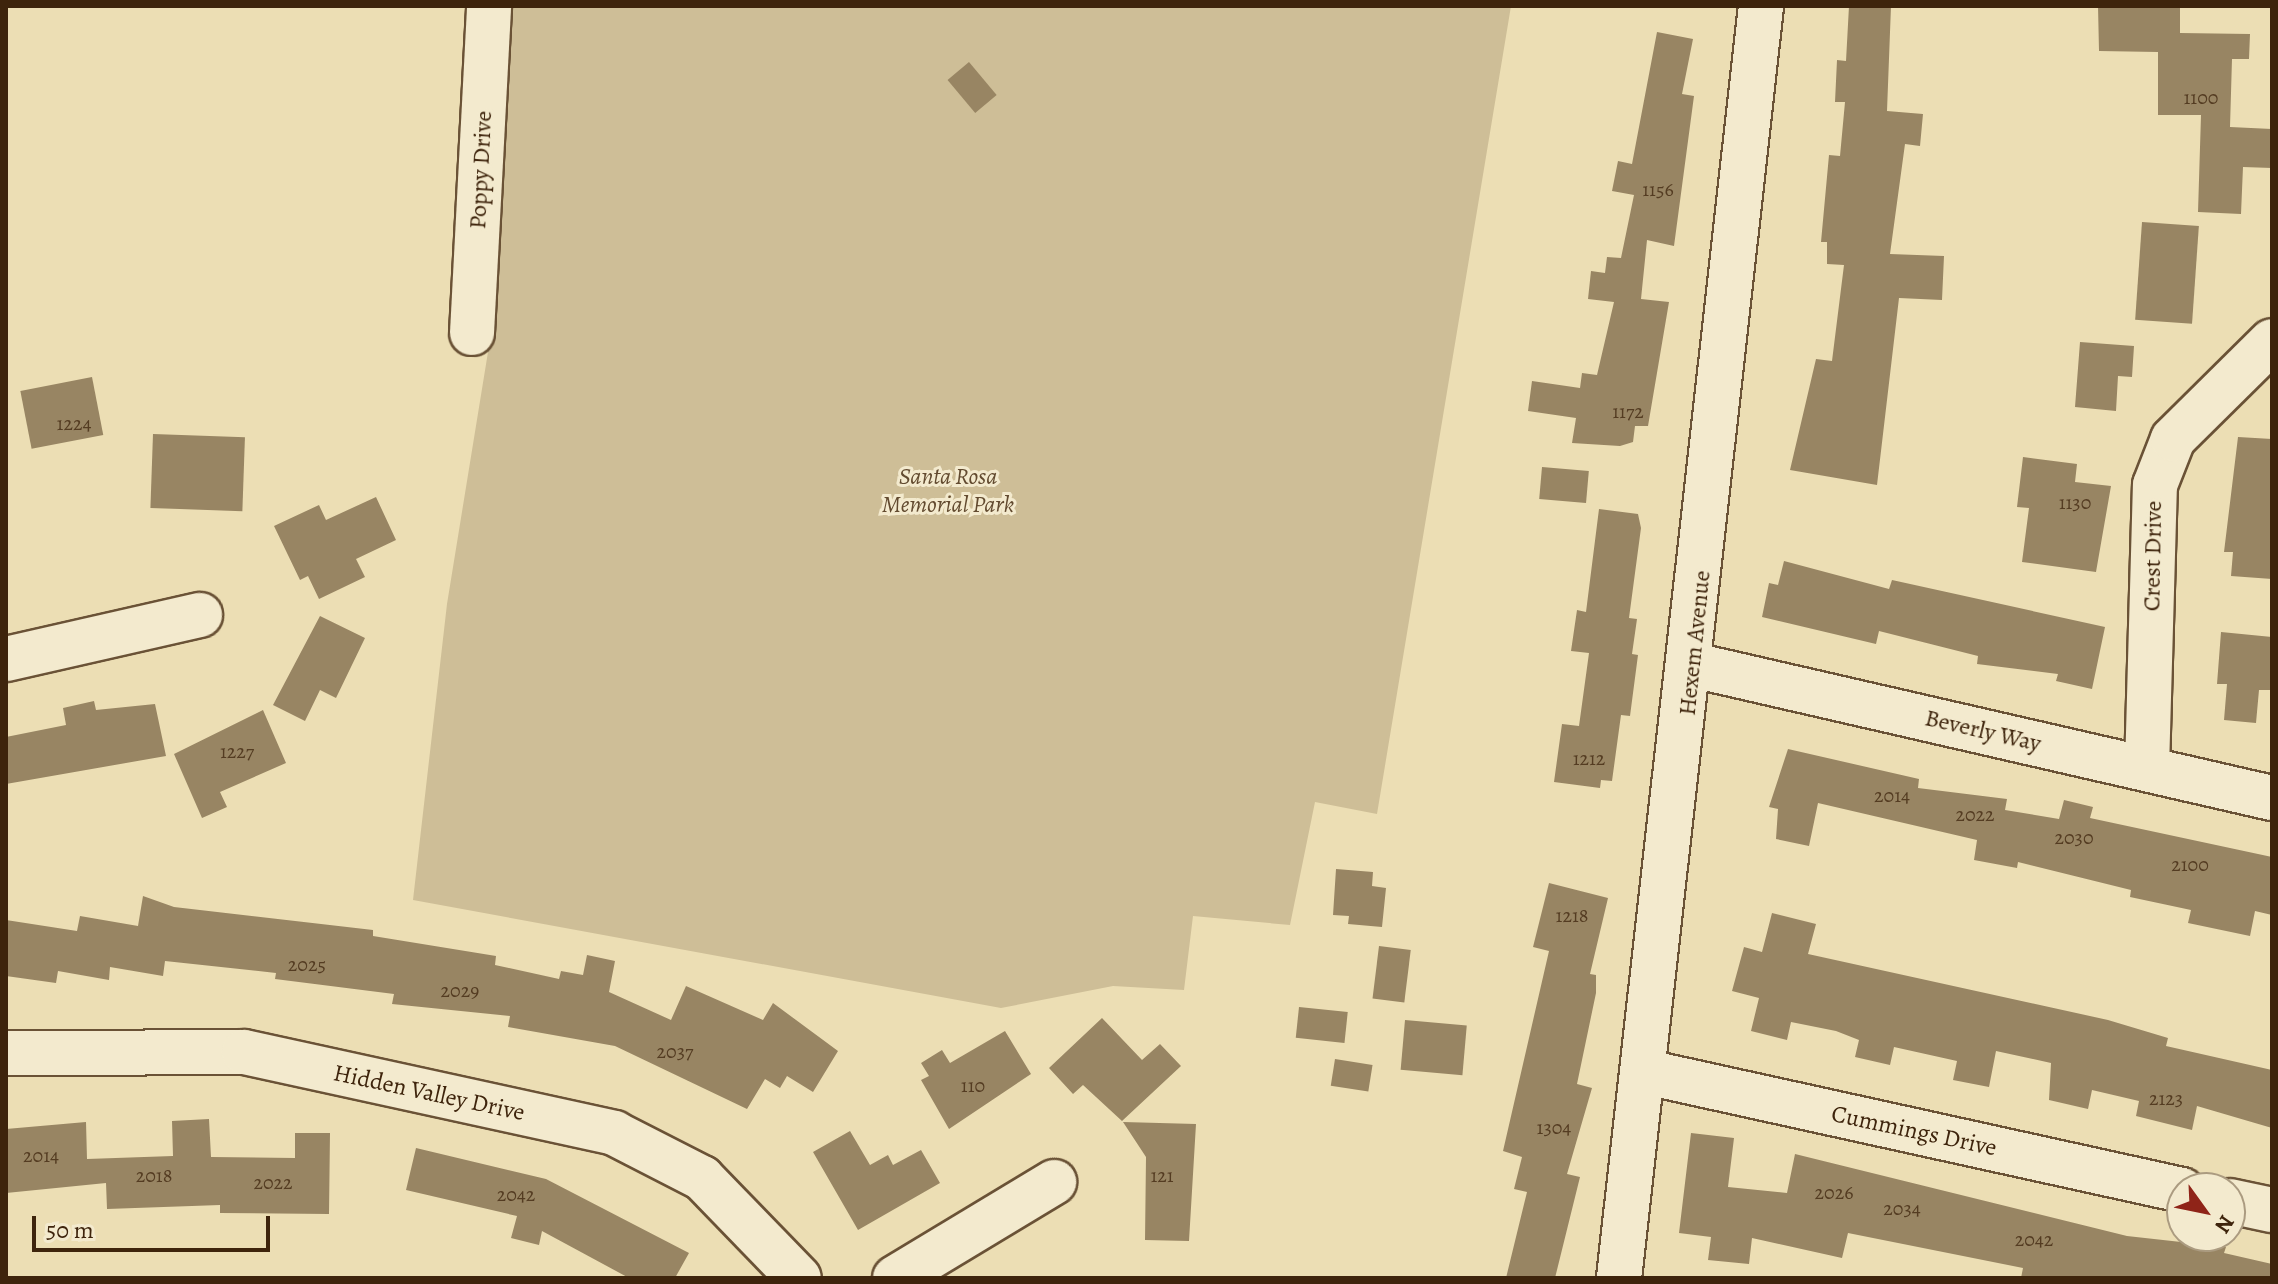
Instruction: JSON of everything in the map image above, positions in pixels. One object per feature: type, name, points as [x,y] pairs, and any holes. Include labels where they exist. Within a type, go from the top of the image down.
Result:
[{"type":"street","name":"Poppy Drive","points":[[472,333],[489,6]]},
{"type":"street","name":"Hexem Avenue","points":[[1619,1278],[1693,665],[1761,6]]},
{"type":"street","name":"Crest Drive","points":[[2147,769],[2155,485],[2173,439],[2272,341]]},
{"type":"street","points":[[6,659],[200,615]]},
{"type":"street","name":"Beverly Way","points":[[1693,665],[2272,798]]},
{"type":"street","name":"Hidden Valley Drive","points":[[6,1053],[244,1052],[614,1133],[702,1178],[799,1278]]},
{"type":"street","name":"Cummings Drive","points":[[1646,1072],[2166,1186]]},
{"type":"street","points":[[895,1278],[1054,1182]]},
{"type":"street","points":[[2246,1204],[2272,1210]]},
{"type":"green space","name":"Santa Rosa Memorial Park","points":[[509,6],[1511,6],[1377,814],[1315,802],[1290,925],[1193,916],[1184,990],[1113,986],[1001,1008],[413,900],[447,604],[488,352]]},
{"type":"building","points":[[1849,6],[1891,6],[1887,111],[1923,114],[1920,146],[1905,144],[1890,254],[1944,256],[1942,300],[1899,298],[1877,485],[1790,470],[1816,359],[1832,361],[1844,265],[1827,264],[1827,242],[1821,242],[1829,155],[1840,156],[1845,102],[1835,102],[1837,60],[1846,61]]},
{"type":"building","points":[[2098,6],[2180,6],[2180,33],[2250,34],[2249,59],[2232,59],[2230,127],[2272,129],[2272,168],[2243,167],[2241,214],[2198,212],[2201,115],[2158,115],[2158,52],[2099,51]]},
{"type":"building","points":[[1657,32],[1693,39],[1682,94],[1694,96],[1674,246],[1647,240],[1641,299],[1669,302],[1648,426],[1635,426],[1633,442],[1620,446],[1572,443],[1576,418],[1528,411],[1532,381],[1580,388],[1582,373],[1597,375],[1614,302],[1588,299],[1591,271],[1605,273],[1607,257],[1621,258],[1634,195],[1612,191],[1618,161],[1632,164]]},
{"type":"building","points":[[969,62],[997,95],[975,113],[948,80]]},
{"type":"building","points":[[2142,222],[2199,226],[2192,324],[2135,320]]},
{"type":"building","points":[[2080,342],[2134,346],[2132,377],[2118,376],[2116,411],[2075,407]]},
{"type":"building","points":[[92,377],[103,435],[32,449],[20,391]]},
{"type":"building","points":[[153,434],[245,437],[242,511],[150,508]]},
{"type":"building","points":[[2238,437],[2272,439],[2272,579],[2231,576],[2233,552],[2224,552]]},
{"type":"building","points":[[2023,457],[2077,464],[2075,482],[2111,486],[2096,572],[2022,562],[2029,508],[2017,507]]},
{"type":"building","points":[[1542,467],[1589,471],[1586,503],[1539,499]]},
{"type":"building","points":[[376,497],[396,540],[356,559],[365,577],[319,599],[308,576],[300,580],[274,526],[319,505],[326,520]]},
{"type":"building","points":[[1599,509],[1638,514],[1641,528],[1629,618],[1637,619],[1632,654],[1638,655],[1630,716],[1621,715],[1612,781],[1601,780],[1600,788],[1554,782],[1562,724],[1579,726],[1589,653],[1571,651],[1577,610],[1586,612]]},
{"type":"building","points":[[1784,561],[1889,589],[1892,580],[2105,627],[2092,689],[2056,681],[2058,674],[1977,664],[1978,656],[1879,631],[1876,644],[1762,617],[1769,583],[1778,585]]},
{"type":"building","points":[[320,616],[365,638],[336,698],[320,690],[305,721],[273,705]]},
{"type":"building","points":[[2221,632],[2272,637],[2271,690],[2259,690],[2256,723],[2224,720],[2227,684],[2217,684]]},
{"type":"building","points":[[94,701],[96,710],[155,704],[166,756],[6,784],[6,737],[66,725],[63,708]]},
{"type":"building","points":[[263,710],[286,763],[220,792],[227,807],[202,818],[174,754]]},
{"type":"building","points":[[1788,749],[1919,779],[1918,788],[2007,799],[2005,810],[2059,819],[2064,800],[2093,807],[2090,818],[2272,857],[2272,915],[2255,911],[2250,936],[2188,923],[2191,910],[2130,897],[2131,890],[2018,862],[2017,868],[1974,860],[1977,840],[1818,803],[1809,846],[1776,839],[1778,809],[1769,807]]},
{"type":"building","points":[[1336,869],[1373,872],[1372,886],[1386,888],[1382,927],[1348,924],[1349,916],[1333,915]]},
{"type":"building","points":[[1549,883],[1608,898],[1590,974],[1596,975],[1596,993],[1577,1084],[1592,1088],[1567,1174],[1580,1177],[1555,1278],[1506,1278],[1527,1192],[1514,1189],[1522,1157],[1503,1151],[1549,951],[1533,947]]},
{"type":"building","points":[[143,896],[174,907],[373,930],[373,936],[496,956],[495,965],[559,979],[561,971],[583,975],[587,955],[615,961],[609,992],[671,1020],[686,986],[763,1020],[773,1003],[838,1051],[813,1092],[787,1076],[780,1088],[765,1079],[747,1109],[615,1046],[508,1027],[510,1016],[392,1004],[394,994],[275,979],[276,973],[165,961],[163,976],[110,967],[109,980],[58,971],[56,983],[6,976],[6,920],[77,931],[80,916],[138,926]]},
{"type":"building","points":[[1772,913],[1816,924],[1808,954],[2108,1020],[2168,1038],[2166,1046],[2272,1070],[2272,1128],[2197,1106],[2192,1130],[2136,1116],[2139,1101],[2092,1090],[2088,1109],[2049,1100],[2051,1063],[1996,1051],[1989,1087],[1953,1080],[1957,1061],[1894,1047],[1890,1065],[1855,1057],[1859,1040],[1836,1031],[1791,1022],[1787,1040],[1751,1031],[1759,998],[1732,991],[1744,947],[1762,952]]},
{"type":"building","points":[[1379,946],[1411,950],[1404,1003],[1373,999]]},
{"type":"building","points":[[1299,1007],[1348,1012],[1344,1043],[1296,1038]]},
{"type":"building","points":[[1102,1018],[1142,1060],[1160,1044],[1181,1066],[1122,1121],[1083,1085],[1073,1094],[1049,1068]]},
{"type":"building","points":[[1405,1020],[1467,1025],[1462,1075],[1401,1070]]},
{"type":"building","points":[[1005,1031],[1031,1074],[949,1129],[921,1080],[929,1076],[921,1063],[942,1050],[950,1063]]},
{"type":"building","points":[[1335,1059],[1373,1065],[1368,1092],[1331,1086]]},
{"type":"building","points":[[209,1119],[211,1157],[295,1158],[295,1133],[330,1133],[329,1214],[220,1213],[220,1205],[107,1209],[106,1183],[6,1193],[6,1129],[86,1122],[87,1159],[173,1156],[172,1121]]},
{"type":"building","points":[[1123,1122],[1196,1124],[1189,1241],[1145,1240],[1146,1157]]},
{"type":"building","points":[[850,1131],[870,1165],[888,1155],[893,1165],[921,1150],[940,1183],[858,1230],[813,1152]]},
{"type":"building","points":[[1691,1133],[1734,1138],[1728,1187],[1787,1193],[1795,1154],[2127,1236],[2166,1240],[2166,1252],[2224,1252],[2272,1264],[2272,1278],[2021,1278],[2023,1268],[1848,1233],[1842,1258],[1752,1238],[1749,1264],[1708,1260],[1711,1237],[1679,1233]]},
{"type":"building","points":[[416,1148],[546,1179],[689,1253],[675,1278],[629,1278],[542,1231],[539,1245],[511,1238],[517,1216],[406,1190]]}]
